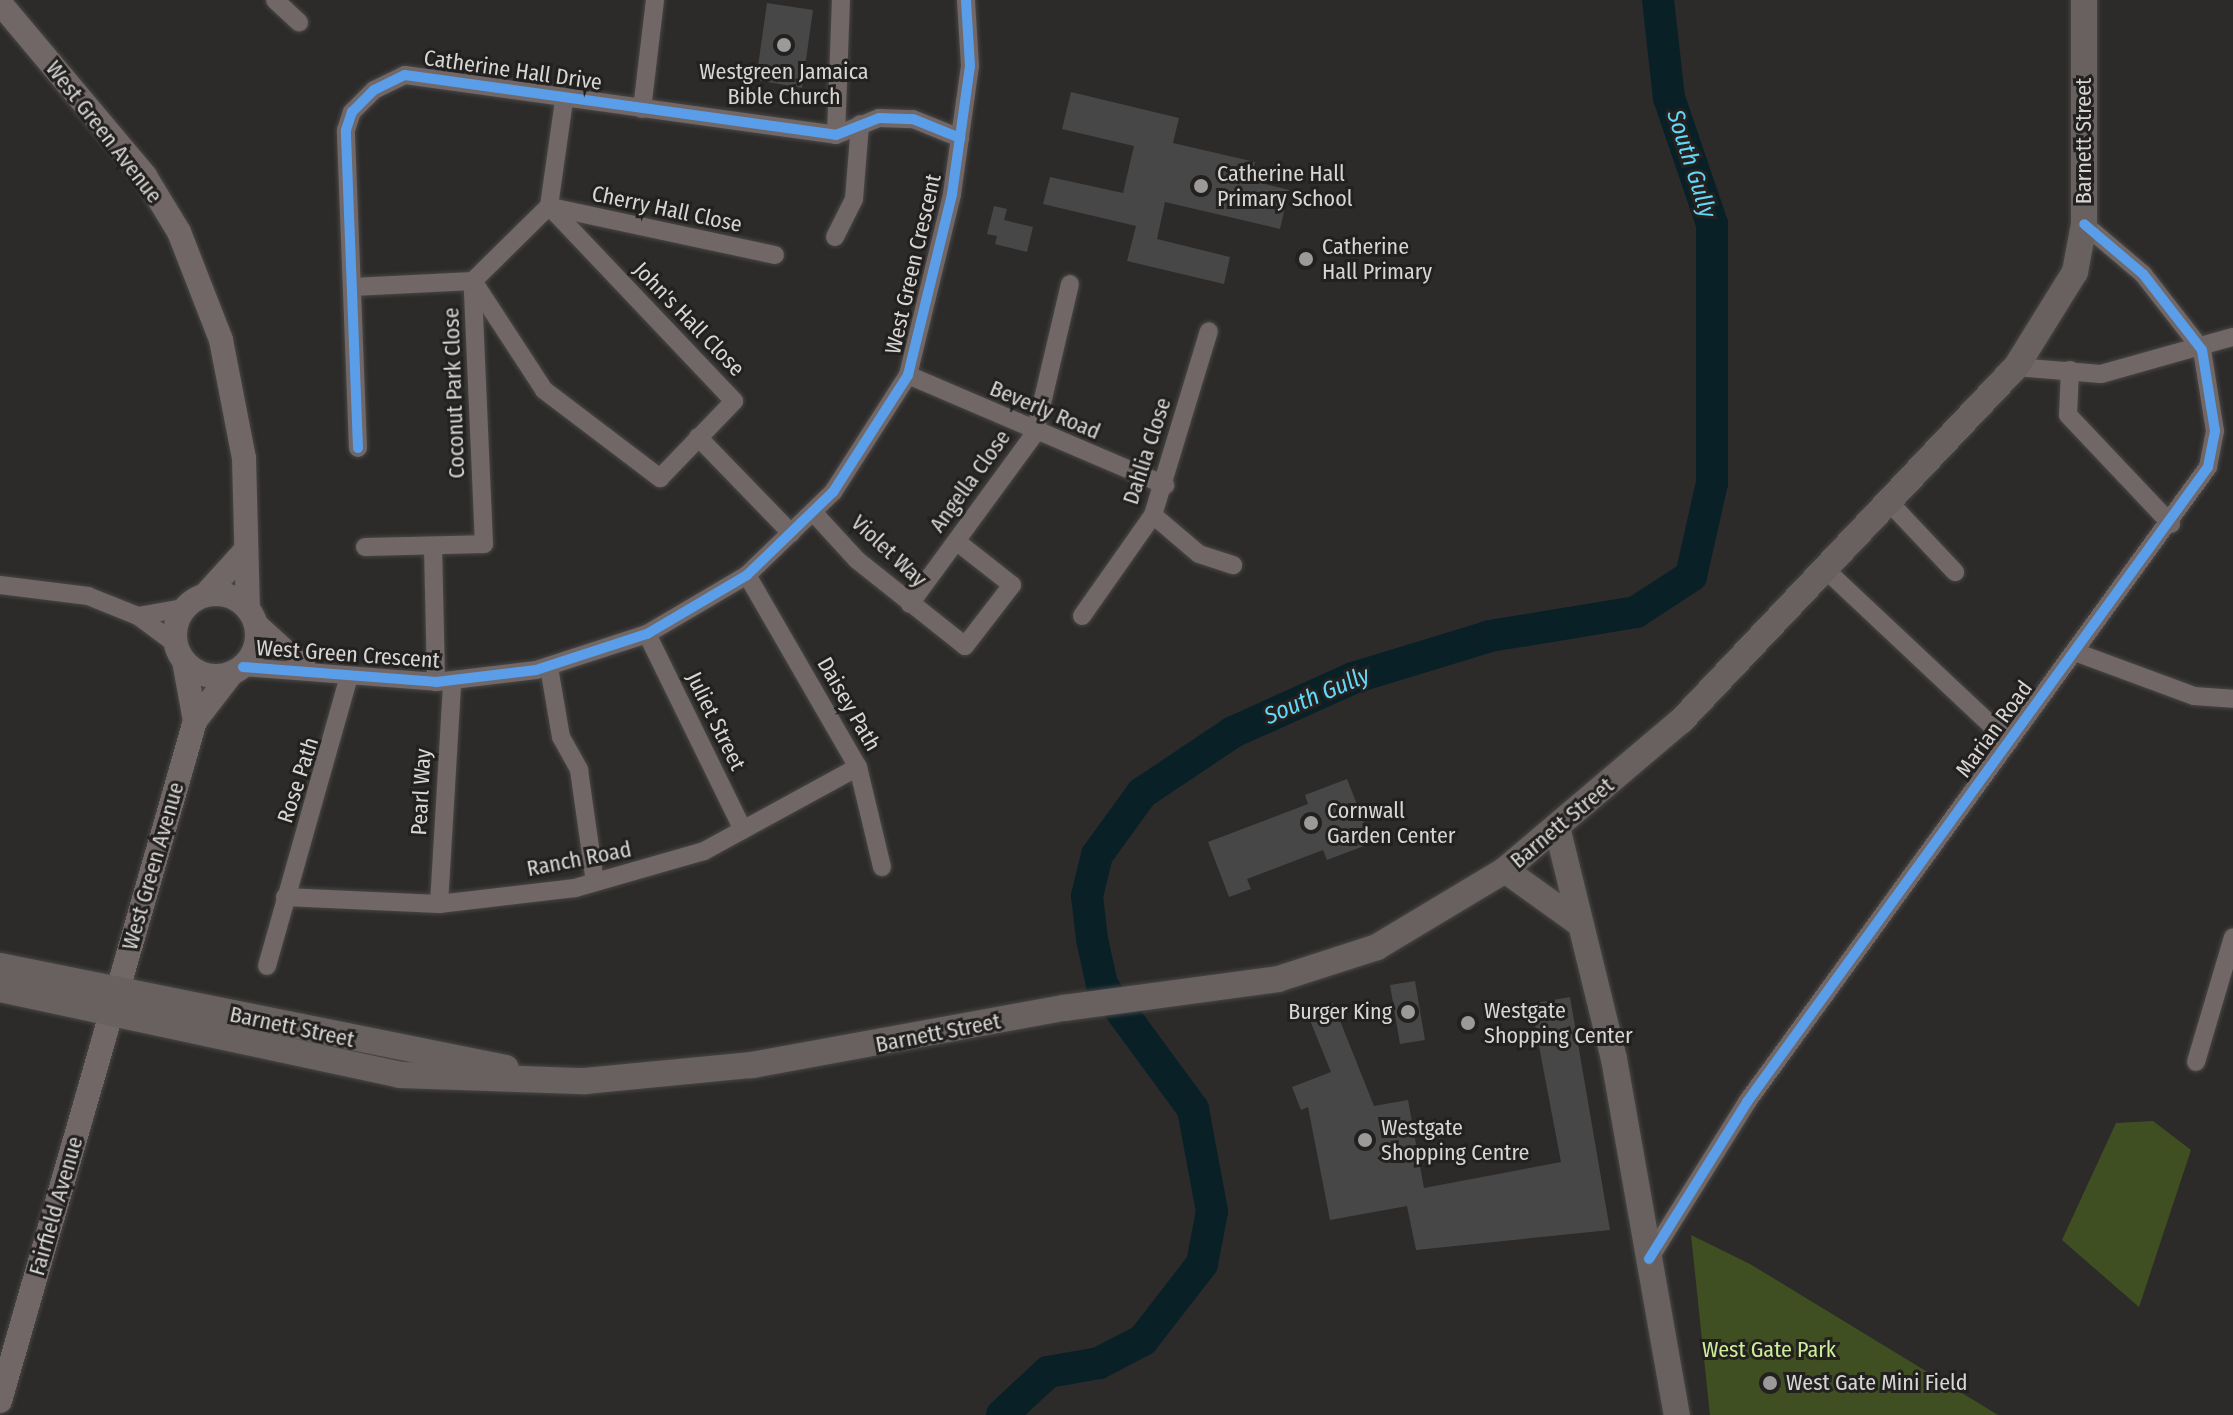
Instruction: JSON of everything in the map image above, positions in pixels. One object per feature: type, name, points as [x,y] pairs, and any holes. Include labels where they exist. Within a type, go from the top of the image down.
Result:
[{"type":"main road","name":"Barnett Street","points":[[0,966],[115,1001],[400,1075],[585,1081],[752,1065],[1064,1008],[1314,973],[1415,927],[1505,870],[1681,721],[2016,367],[2075,272],[2084,224],[2084,0]]},
{"type":"main road","points":[[1557,827],[1576,921],[1614,1059],[1677,1415]]},
{"type":"main road","points":[[1505,870],[1576,921]]},
{"type":"main road","name":"Barnett Street","points":[[0,989],[115,1001]]},
{"type":"street","points":[[275,0],[299,22]]},
{"type":"street","points":[[642,109],[655,0]]},
{"type":"street","points":[[841,0],[836,135],[860,124],[913,119],[960,138]]},
{"type":"street","name":"West Green Crescent","points":[[237,670],[307,667],[349,676],[444,682],[549,667],[647,634],[747,575],[813,512],[908,375],[960,138],[970,66],[966,0]]},
{"type":"street","name":"West Green Avenue","points":[[0,3],[145,176],[179,232],[221,340],[244,458],[245,551],[251,614]]},
{"type":"street","name":"Catherine Hall Drive","points":[[358,448],[346,130],[352,112],[374,90],[405,75],[564,100],[836,135]]},
{"type":"street","points":[[353,287],[473,281],[549,206],[564,100]]},
{"type":"street","points":[[835,237],[854,199],[860,124]]},
{"type":"street","name":"Cherry Hall Close","points":[[549,206],[775,255]]},
{"type":"street","name":"John's Hall Close","points":[[549,206],[734,401],[698,437]]},
{"type":"street","name":"Marian Road","points":[[1649,1259],[1747,1102],[2171,524],[2208,467],[2215,431],[2202,350],[2143,274],[2084,224]]},
{"type":"street","name":"Coconut Park Close","points":[[473,281],[544,390],[660,478],[698,437]]},
{"type":"street","name":"Coconut Park Close","points":[[433,546],[484,544],[473,281]]},
{"type":"street","name":"Angella Close","points":[[910,604],[1035,433],[1070,284]]},
{"type":"street","name":"Dahlia Close","points":[[1082,616],[1153,515],[1165,485],[1209,331]]},
{"type":"street","points":[[2016,367],[2101,374],[2202,350],[2233,337]]},
{"type":"street","points":[[2070,370],[2068,415],[2171,524]]},
{"type":"street","name":"Beverly Road","points":[[908,375],[1035,433],[1165,485]]},
{"type":"street","points":[[698,437],[791,533]]},
{"type":"street","points":[[1890,503],[1955,572]]},
{"type":"street","name":"Violet Way","points":[[813,512],[910,604],[965,646],[1012,587],[956,541]]},
{"type":"street","points":[[1153,515],[1199,554],[1233,565]]},
{"type":"street","points":[[365,547],[433,546]]},
{"type":"street","name":"Pearl Way","points":[[433,546],[444,682],[439,904]]},
{"type":"street","points":[[180,653],[194,602],[245,551]]},
{"type":"street","points":[[1826,570],[2009,742]]},
{"type":"street","name":"Daisey Path","points":[[747,575],[858,767],[882,867]]},
{"type":"street","points":[[0,585],[88,596],[138,616],[206,675],[237,670],[256,645],[251,614],[226,594],[138,616]]},
{"type":"street","name":"West Green Crescent","points":[[251,614],[307,667]]},
{"type":"street","name":"Juliet Street","points":[[647,634],[743,830]]},
{"type":"street","points":[[2075,652],[2194,696],[2233,699]]},
{"type":"street","name":"West Green Avenue","points":[[180,653],[195,721]]},
{"type":"street","points":[[549,667],[561,737],[579,770],[595,882]]},
{"type":"street","name":"West Green Avenue","points":[[115,1001],[195,721],[237,670]]},
{"type":"street","name":"Rose Path","points":[[267,966],[349,676]]},
{"type":"street","name":"Ranch Road","points":[[285,897],[439,904],[595,882],[704,851],[858,767]]},
{"type":"street","points":[[2196,1062],[2228,977],[2233,937]]},
{"type":"street","name":"Fairfield Avenue","points":[[0,1401],[115,1001]]},
{"type":"green space","points":[[2153,1121],[2191,1150],[2139,1307],[2062,1240],[2116,1123]]},
{"type":"green space","name":"West Gate Park","points":[[1691,1235],[1750,1264],[1998,1415],[1710,1415]]},
{"type":"building","name":"Westgreen Jamaica Bible Church","points":[[767,3],[813,10],[802,88],[756,80]]},
{"type":"building","name":"Catherine Hall Primary School","points":[[1071,92],[1179,118],[1173,143],[1255,162],[1250,180],[1289,190],[1280,229],[1165,202],[1157,239],[1230,257],[1224,284],[1127,261],[1136,226],[1043,204],[1050,177],[1123,193],[1134,146],[1062,129]]},
{"type":"building","points":[[994,206],[1007,209],[1004,220],[1033,227],[1027,252],[995,244],[997,236],[987,234]]},
{"type":"building","name":"Cornwall Garden Center","points":[[1347,779],[1372,843],[1327,860],[1323,850],[1247,879],[1251,889],[1229,897],[1208,842],[1308,804],[1305,795]]},
{"type":"building","name":"Burger King","points":[[1415,981],[1425,1040],[1400,1044],[1390,985]]},
{"type":"building","name":"Westgate Shopping Centre","points":[[1570,997],[1610,1230],[1416,1250],[1407,1206],[1330,1220],[1308,1107],[1301,1110],[1292,1087],[1331,1072],[1307,1013],[1333,1003],[1374,1106],[1408,1100],[1424,1188],[1561,1162],[1531,1004]]},
{"type":"waterway","name":"South Gully","points":[[1002,1415],[1048,1372],[1099,1363],[1143,1340],[1202,1264],[1212,1211],[1193,1109],[1102,985],[1092,939],[1087,896],[1097,855],[1142,793],[1233,732],[1353,678],[1490,636],[1636,612],[1691,576],[1712,483],[1712,224],[1669,98],[1658,0]]},
{"type":"cycle path","points":[[243,667],[436,682],[536,670],[647,634],[747,575],[833,492],[908,375],[952,194],[970,66],[966,0]]},
{"type":"cycle path","points":[[358,448],[346,130],[352,112],[374,90],[405,75],[836,135],[879,118],[913,119],[960,138]]},
{"type":"cycle path","points":[[1649,1259],[1747,1102],[2208,467],[2215,431],[2202,350],[2143,274],[2084,224]]},
{"type":"place","name":"Westgreen Jamaica Bible Church","points":[[784,45]]},
{"type":"place","name":"Catherine Hall Primary School","points":[[1201,186]]},
{"type":"place","name":"Catherine Hall Primary","points":[[1306,259]]},
{"type":"place","name":"Cornwall Garden Center","points":[[1311,823]]},
{"type":"place","name":"Burger King","points":[[1408,1012]]},
{"type":"place","name":"Westgate Shopping Center","points":[[1468,1023]]},
{"type":"place","name":"Westgate Shopping Centre","points":[[1365,1140]]},
{"type":"place","name":"West Gate Mini Field","points":[[1770,1383]]}]
